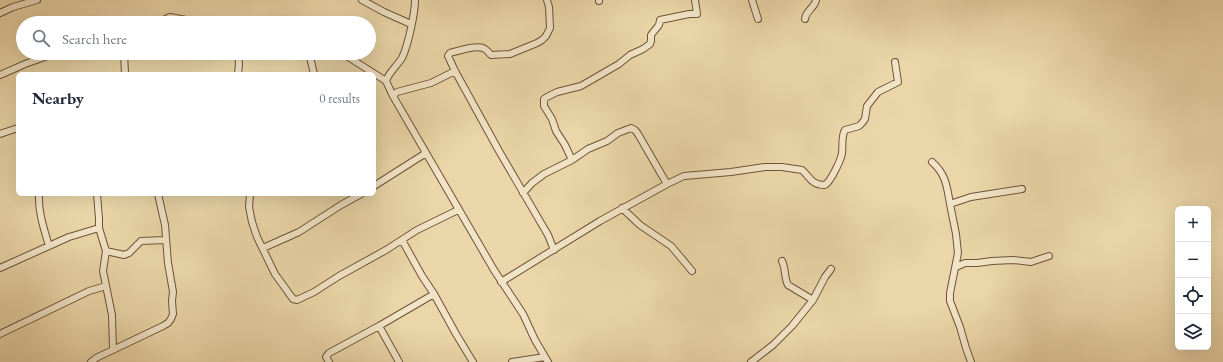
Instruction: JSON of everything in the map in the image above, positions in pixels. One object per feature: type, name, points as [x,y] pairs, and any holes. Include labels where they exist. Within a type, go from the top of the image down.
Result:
[{"type":"street","points":[[0,13],[13,7],[37,0]]},
{"type":"street","points":[[362,0],[411,24]]},
{"type":"street","points":[[386,81],[388,76],[402,58],[408,42],[415,0]]},
{"type":"street","points":[[547,0],[550,16],[550,28],[546,36],[537,44],[510,54],[491,55],[482,47],[450,53],[448,56],[523,193],[548,234],[554,250]]},
{"type":"street","points":[[572,160],[544,106],[544,100],[557,92],[581,86],[619,64],[630,55],[643,49],[650,44],[651,35],[660,20],[689,14],[697,14],[695,0]]},
{"type":"street","points":[[752,0],[758,19]]},
{"type":"street","points":[[805,19],[807,13],[816,4],[816,0]]},
{"type":"street","points":[[0,75],[36,60]]},
{"type":"street","points":[[124,60],[125,72]]},
{"type":"street","points":[[238,72],[239,60]]},
{"type":"street","points":[[311,60],[314,72]]},
{"type":"street","points":[[353,60],[372,72]]},
{"type":"street","points":[[501,282],[622,208],[646,197],[667,184],[684,176],[731,172],[773,166],[802,170],[810,180],[819,184],[825,184],[831,178],[842,158],[843,136],[845,130],[859,126],[865,119],[867,106],[878,92],[898,82],[896,62]]},
{"type":"street","points":[[393,96],[397,92],[432,83],[455,71]]},
{"type":"street","points":[[376,75],[386,81],[458,210],[501,282],[523,314],[546,359],[512,362]]},
{"type":"street","points":[[523,193],[532,183],[544,174],[572,160],[588,149],[607,141],[618,133],[631,128],[638,134],[667,184]]},
{"type":"street","points":[[0,134],[16,129]]},
{"type":"street","points":[[376,185],[426,153]]},
{"type":"street","points":[[932,162],[942,172],[956,234],[958,253],[950,293],[950,301],[971,362]]},
{"type":"street","points":[[950,204],[971,197],[1022,190]]},
{"type":"street","points":[[39,196],[42,223],[49,246]]},
{"type":"street","points":[[96,196],[99,228],[106,251],[103,271],[112,315],[113,350]]},
{"type":"street","points":[[91,362],[96,358],[163,326],[171,319],[173,314],[173,292],[158,196]]},
{"type":"street","points":[[250,196],[249,207],[257,237],[275,274],[289,294],[294,299],[298,300],[386,250],[417,230],[458,210]]},
{"type":"street","points":[[263,248],[299,232],[357,196]]},
{"type":"street","points":[[622,208],[640,225],[671,246],[692,271]]},
{"type":"street","points":[[0,268],[69,237],[99,228]]},
{"type":"street","points":[[106,251],[124,255],[128,254],[140,242],[165,240]]},
{"type":"street","points":[[402,240],[473,362]]},
{"type":"street","points":[[958,253],[965,262]]},
{"type":"street","points":[[956,267],[965,262],[977,263],[1005,260],[1031,262],[1049,256]]},
{"type":"street","points":[[782,262],[785,267],[786,282],[788,285],[812,300]]},
{"type":"street","points":[[751,362],[773,345],[792,326],[812,300],[831,269]]},
{"type":"street","points":[[0,334],[89,291],[106,286]]},
{"type":"street","points":[[329,362],[326,358],[329,353],[434,294]]},
{"type":"street","points":[[379,326],[399,362]]}]
